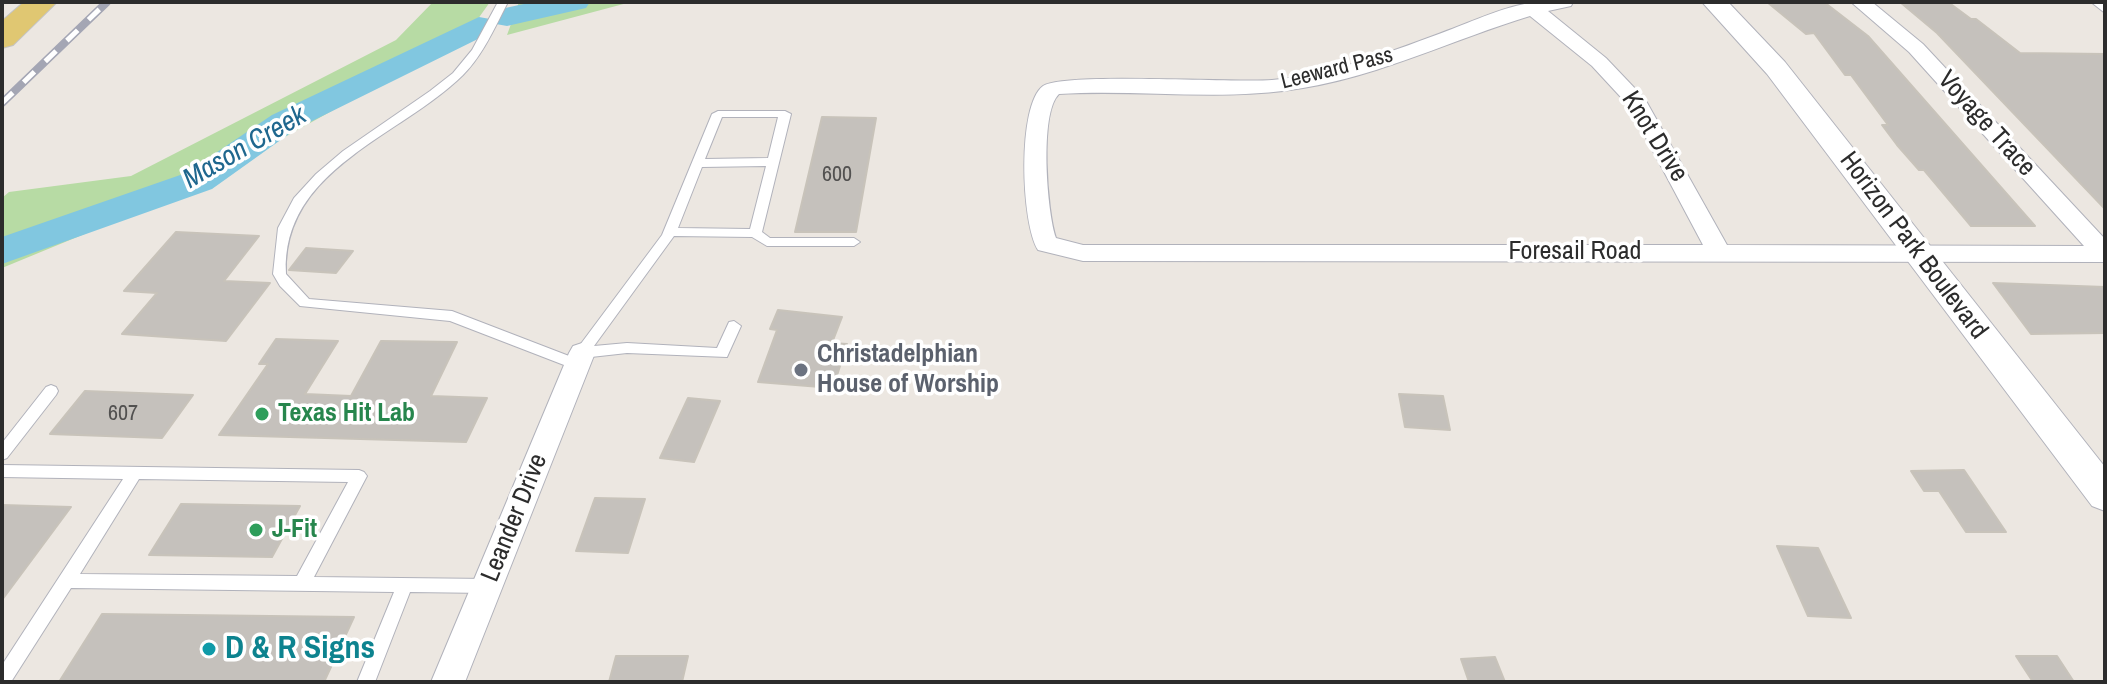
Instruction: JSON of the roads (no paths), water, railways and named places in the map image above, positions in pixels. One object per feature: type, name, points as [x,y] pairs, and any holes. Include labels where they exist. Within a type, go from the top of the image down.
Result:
[{"type":"main road","points":[[2,38],[42,2]]},
{"type":"street","name":"Leeward Pass","points":[[1046,244],[1039,227],[1037,193],[1041,106],[1046,94],[1054,88],[1254,88],[1304,82],[1360,69],[1532,8],[1564,2]]},
{"type":"street","name":"Horizon Park Boulevard","points":[[1714,2],[1776,68],[2105,495]]},
{"type":"street","name":"Voyage Trace","points":[[1860,2],[1916,48],[2105,254]]},
{"type":"street","points":[[2100,2],[2105,7]]},
{"type":"street","name":"Knot Drive","points":[[1532,8],[1599,62],[1638,103],[1719,252]]},
{"type":"street","name":"Foresail Road","points":[[1046,244],[1083,253],[2105,254]]},
{"type":"street","name":"Leander Drive","points":[[448,682],[580,359]]},
{"type":"lane","points":[[503,2],[481,45],[461,72],[425,103],[315,180],[293,208],[279,246],[280,276],[305,303],[452,316],[580,359],[627,348],[722,353],[734,326]]},
{"type":"lane","points":[[580,359],[670,232],[718,114],[785,114],[755,233]]},
{"type":"lane","points":[[700,163],[771,162]]},
{"type":"lane","points":[[670,232],[755,233],[767,242],[854,242]]},
{"type":"lane","points":[[2,454],[51,391]]},
{"type":"lane","points":[[2,471],[359,476],[302,584]]},
{"type":"lane","points":[[2,678],[135,473]]},
{"type":"lane","points":[[67,581],[488,586]]},
{"type":"lane","points":[[366,682],[405,585]]},
{"type":"waterway","name":"Mason Creek","points":[[507,17],[575,2]]},
{"type":"waterway","name":"Mason Creek","points":[[2,251],[199,181],[284,122],[479,26]]},
{"type":"railway","points":[[2,103],[107,2]]},
{"type":"place","name":"Christadelphian House of Worship","points":[[801,370]]},
{"type":"place","name":"Texas Hit Lab","points":[[262,414]]},
{"type":"place","name":"J-Fit","points":[[256,530]]},
{"type":"place","name":"D & R Signs","points":[[209,649]]}]
